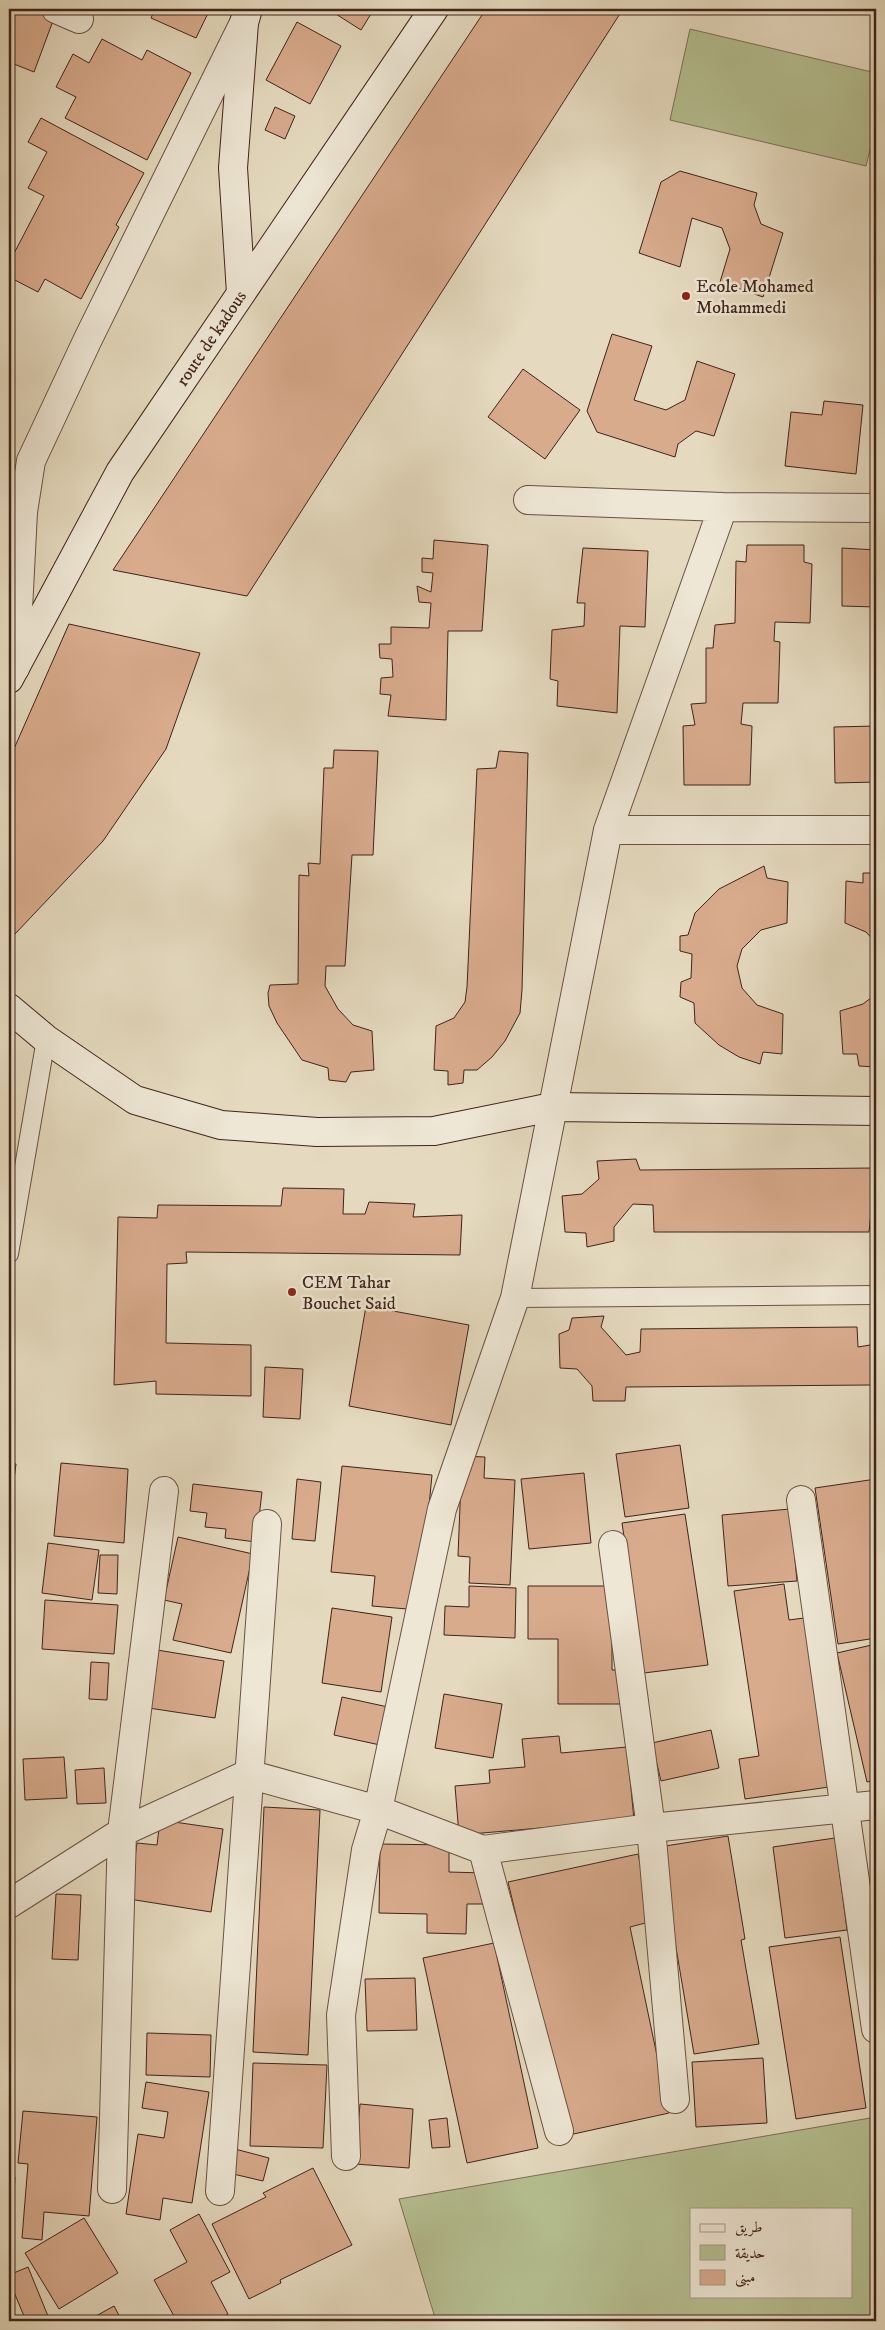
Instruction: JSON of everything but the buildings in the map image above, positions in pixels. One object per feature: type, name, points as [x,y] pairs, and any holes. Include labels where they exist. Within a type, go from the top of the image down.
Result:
[{"type":"street","name":"route de kadous","points":[[12,673],[120,472],[434,9]]},
{"type":"street","points":[[241,293],[233,168],[246,16]]},
{"type":"street","points":[[12,673],[23,512],[31,461],[88,339],[246,16]]},
{"type":"street","points":[[528,500],[723,507],[876,508]]},
{"type":"street","points":[[346,2156],[341,2015],[366,1850],[378,1810],[442,1509],[515,1298],[608,830],[723,507]]},
{"type":"street","points":[[608,830],[876,830]]},
{"type":"street","points":[[9,1008],[46,1038],[136,1100],[221,1125],[316,1132],[434,1131],[552,1107],[876,1111]]},
{"type":"street","points":[[112,2189],[122,1832],[164,1491]]},
{"type":"street","points":[[801,1500],[876,2029]]},
{"type":"street","points":[[220,2191],[248,1774],[268,1524]]},
{"type":"street","points":[[614,1545],[652,1828],[675,2099]]},
{"type":"street","points":[[9,1904],[122,1832],[248,1774],[378,1810],[484,1850],[652,1828],[844,1810],[876,1805]]},
{"type":"street","points":[[484,1850],[559,2131]]},
{"type":"lane","points":[[9,1254],[46,1038]]},
{"type":"lane","points":[[515,1298],[876,1295]]},
{"type":"green space","points":[[690,29],[876,73],[876,125],[866,166],[670,120]]},
{"type":"green space","points":[[876,2117],[876,2321],[436,2321],[399,2199]]},
{"type":"place","name":"Ecole Mohamed Mohammedi","points":[[686,296]]},
{"type":"place","name":"CEM Tahar Bouchet Said","points":[[292,1292]]}]
